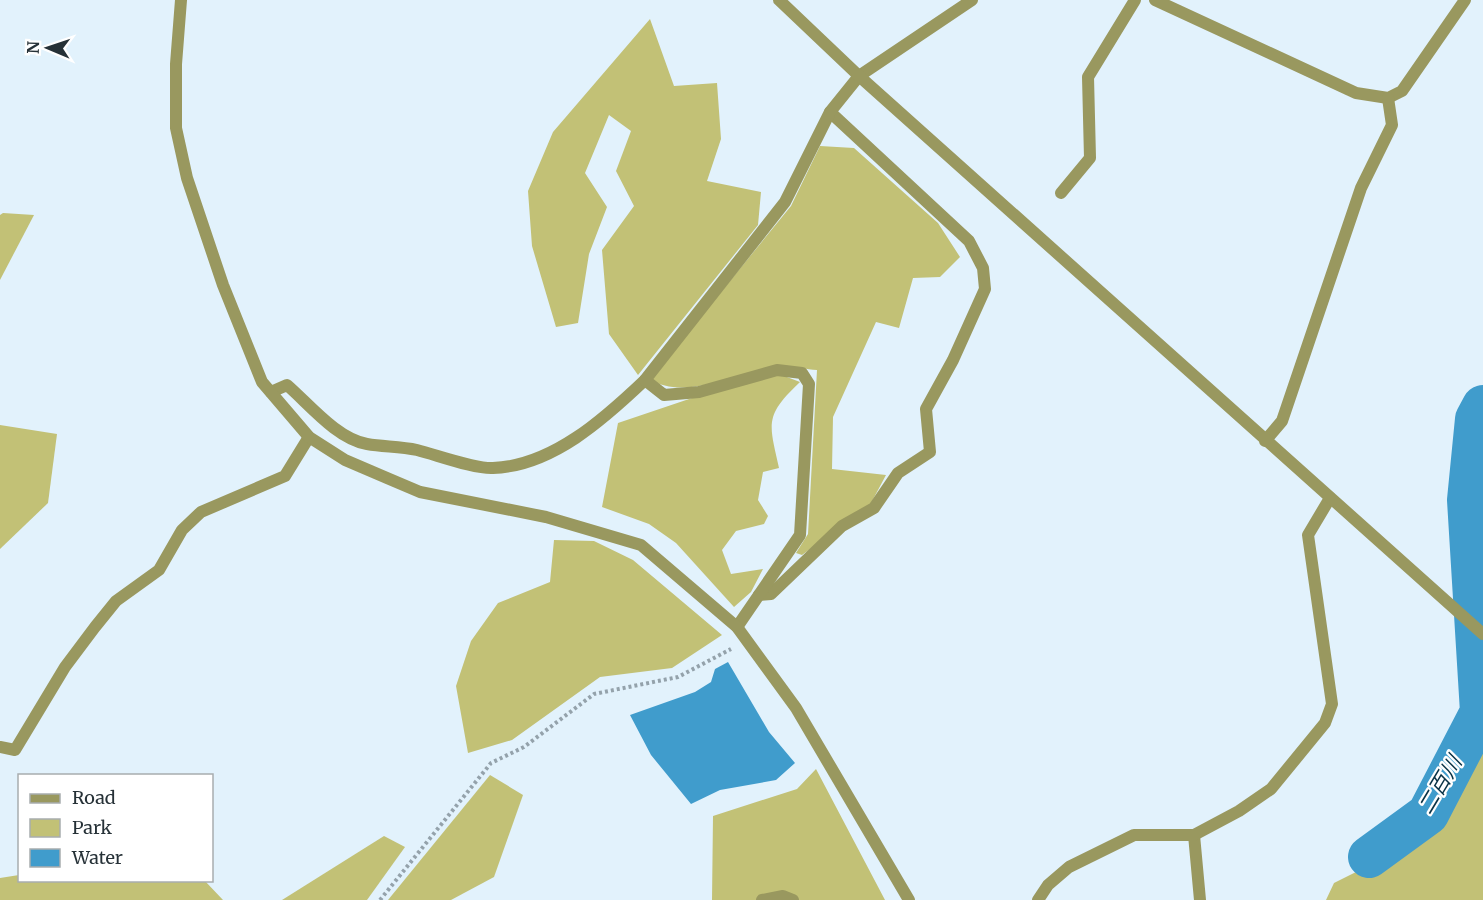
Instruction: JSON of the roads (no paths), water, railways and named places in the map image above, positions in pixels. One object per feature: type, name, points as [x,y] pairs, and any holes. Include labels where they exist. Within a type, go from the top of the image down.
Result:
[{"type":"street","points":[[181,0],[176,64],[176,128],[187,178],[224,285],[262,382],[309,437],[345,460],[420,492],[546,516],[641,544],[737,627],[796,708],[909,900]]},
{"type":"street","points":[[779,0],[859,76],[1483,634]]},
{"type":"street","points":[[271,392],[287,385],[338,430],[365,444],[401,446],[491,469],[519,465],[568,444],[621,403],[645,380],[785,202],[830,112],[859,76],[972,0]]},
{"type":"street","points":[[1060,193],[1090,158],[1088,77],[1135,0]]},
{"type":"street","points":[[1155,0],[1356,93],[1388,98],[1402,91],[1465,0]]},
{"type":"street","points":[[1265,441],[1282,422],[1360,188],[1392,125],[1388,98]]},
{"type":"street","points":[[759,595],[771,594],[842,526],[874,508],[898,473],[930,452],[926,409],[953,360],[985,289],[983,268],[969,241],[830,112]]},
{"type":"street","points":[[645,380],[664,395],[699,392],[777,370],[802,373],[809,384],[800,535],[737,627]]},
{"type":"street","points":[[0,747],[15,750],[65,667],[95,627],[116,602],[159,570],[182,530],[201,512],[285,476],[309,437]]},
{"type":"street","points":[[1038,900],[1048,885],[1069,867],[1134,835],[1194,835],[1271,789],[1325,723],[1332,704],[1308,535],[1330,498]]},
{"type":"street","points":[[1194,835],[1200,900]]},
{"type":"street","points":[[762,900],[783,896],[794,900]]},
{"type":"water","points":[[728,662],[769,732],[795,763],[776,780],[720,790],[691,804],[651,755],[630,715],[695,692],[711,682],[715,669]]},
{"type":"waterway","name":"二百川","points":[[1369,857],[1428,814],[1481,712],[1468,500],[1476,419],[1483,406]]}]
